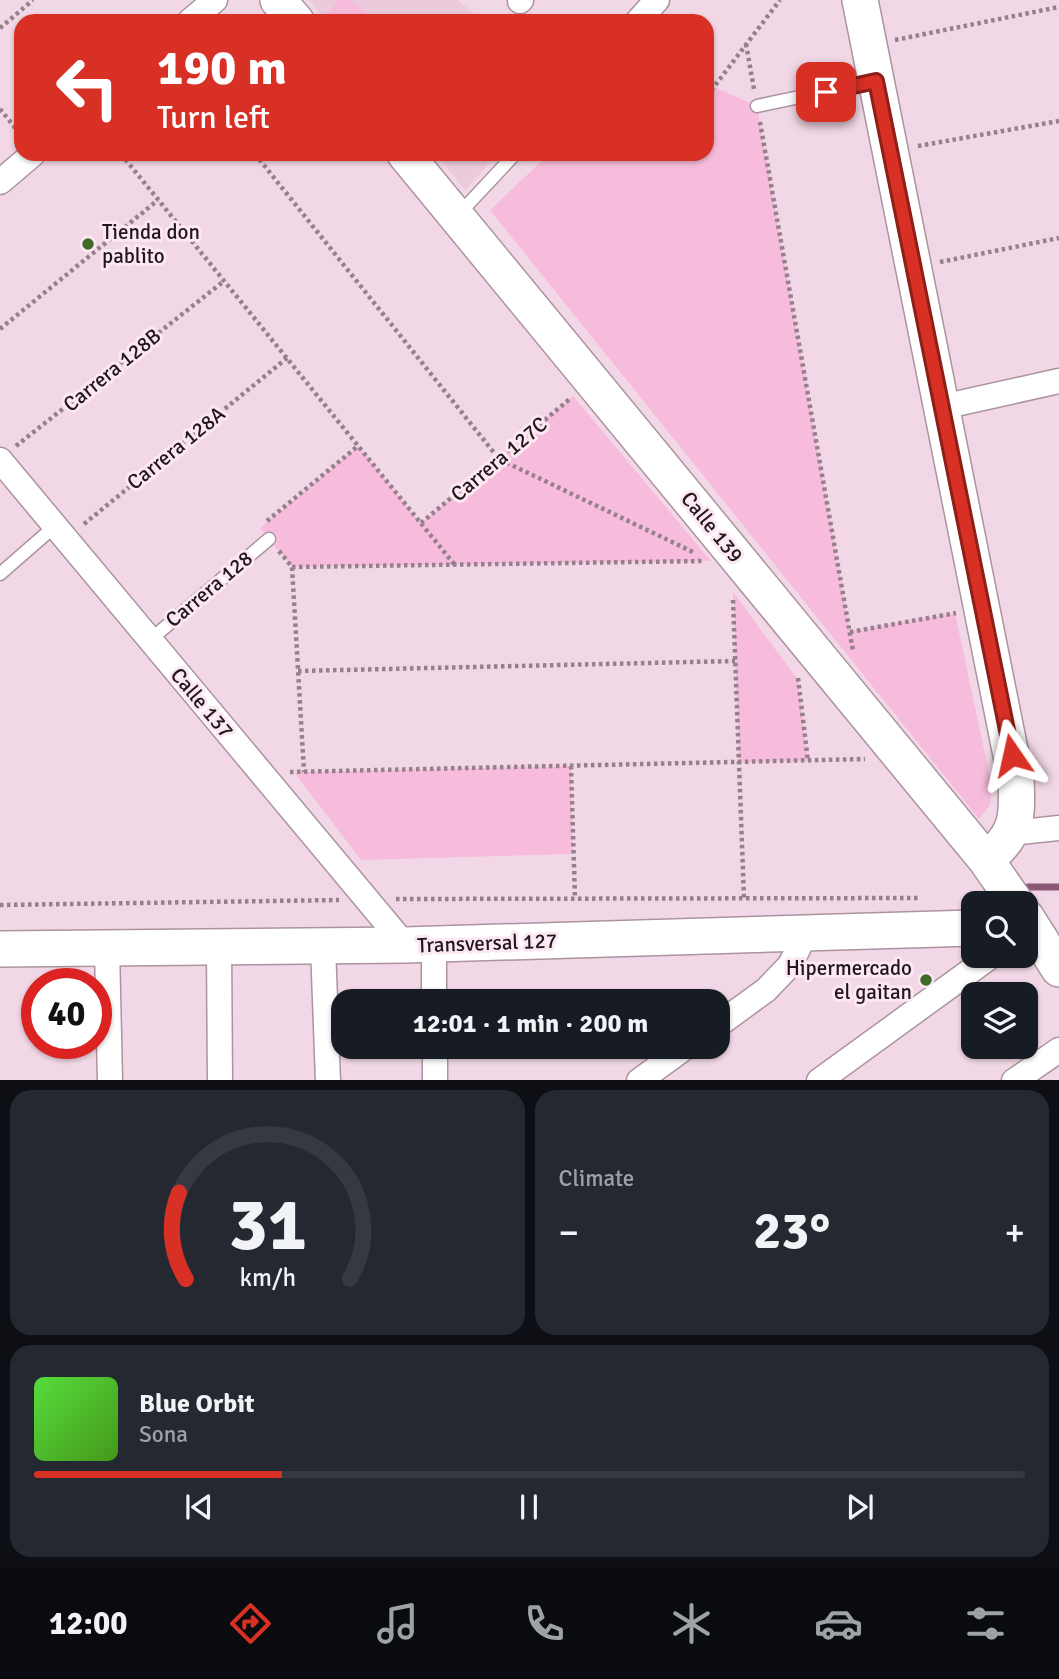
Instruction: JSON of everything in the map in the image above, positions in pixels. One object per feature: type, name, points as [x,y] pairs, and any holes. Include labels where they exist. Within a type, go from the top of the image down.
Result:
[{"type":"main road","points":[[278,0],[290,14]]},
{"type":"main road","points":[[860,0],[1016,780],[1017,805],[1011,833],[1006,842],[986,860]]},
{"type":"main road","name":"Calle 139","points":[[411,161],[1009,891]]},
{"type":"main road","name":"Transversal 127","points":[[0,949],[419,945],[961,928]]},
{"type":"main road","name":"Calle 139","points":[[1038,933],[1059,969]]},
{"type":"street","points":[[198,14],[215,0]]},
{"type":"street","points":[[644,14],[657,0]]},
{"type":"street","points":[[0,182],[25,161]]},
{"type":"street","points":[[942,407],[1059,381]]},
{"type":"street","name":"Calle 137","points":[[5,455],[61,532],[367,900],[419,945]]},
{"type":"street","points":[[1011,833],[1059,828]]},
{"type":"street","points":[[730,1016],[766,990],[790,965],[806,933]]},
{"type":"street","points":[[419,945],[431,989]]},
{"type":"street","points":[[323,946],[328,1080]]},
{"type":"street","points":[[219,947],[220,1080]]},
{"type":"street","points":[[107,948],[110,1080]]},
{"type":"street","points":[[819,1080],[974,968]]},
{"type":"street","points":[[1014,1080],[1059,1050]]},
{"type":"street","points":[[435,1059],[435,1080]]},
{"type":"street","points":[[639,1080],[669,1059]]},
{"type":"lane","points":[[757,106],[876,81]]},
{"type":"lane","points":[[457,217],[509,161]]},
{"type":"lane","points":[[0,574],[61,532]]},
{"type":"lane","name":"Carrera 128","points":[[150,639],[269,539]]},
{"type":"path","points":[[16,14],[33,0]]},
{"type":"path","points":[[714,87],[780,0]]},
{"type":"path","points":[[869,45],[1059,7]]},
{"type":"path","points":[[0,28],[14,16]]},
{"type":"path","points":[[746,44],[854,654]]},
{"type":"path","points":[[0,109],[14,126]]},
{"type":"path","points":[[890,150],[1059,121]]},
{"type":"path","points":[[127,161],[454,564]]},
{"type":"path","points":[[261,161],[499,459],[711,561],[292,567],[304,772]]},
{"type":"path","points":[[0,329],[158,200]]},
{"type":"path","points":[[914,268],[1059,238]]},
{"type":"path","name":"Carrera 128B","points":[[5,455],[224,281]]},
{"type":"path","name":"Carrera 128A","points":[[61,532],[287,358]]},
{"type":"path","name":"Carrera 127C","points":[[421,523],[577,394]]},
{"type":"path","name":"Carrera 128","points":[[260,527],[358,446]]},
{"type":"path","points":[[733,592],[744,899]]},
{"type":"path","points":[[850,632],[982,608]]},
{"type":"path","points":[[298,671],[735,661]]},
{"type":"path","points":[[797,670],[808,761]]},
{"type":"path","points":[[261,773],[877,759]]},
{"type":"path","points":[[571,766],[575,900]]},
{"type":"path","points":[[0,905],[367,900],[923,898]]},
{"type":"shaded area","points":[[309,0],[458,0],[474,14],[321,14]]},
{"type":"shaded area","points":[[339,0],[351,0],[368,14],[327,14]]},
{"type":"shaded area","points":[[714,87],[757,106],[850,631],[955,613],[992,787],[990,805],[979,819],[490,210],[542,161],[714,161]]},
{"type":"shaded area","points":[[442,161],[492,161],[465,190]]},
{"type":"shaded area","points":[[573,396],[711,561],[292,567],[260,528],[358,446],[421,523]]},
{"type":"shaded area","points":[[733,592],[798,680],[808,761],[739,762]]},
{"type":"shaded area","points":[[571,766],[573,854],[361,860],[294,772]]},
{"type":"waterway","points":[[1028,887],[1059,887]]},
{"type":"place","name":"Tienda don pablito","points":[[88,244]]},
{"type":"place","name":"Hipermercado el gaitan","points":[[926,980]]},
{"type":"route","points":[[826,92],[876,81],[1012,755]]}]
